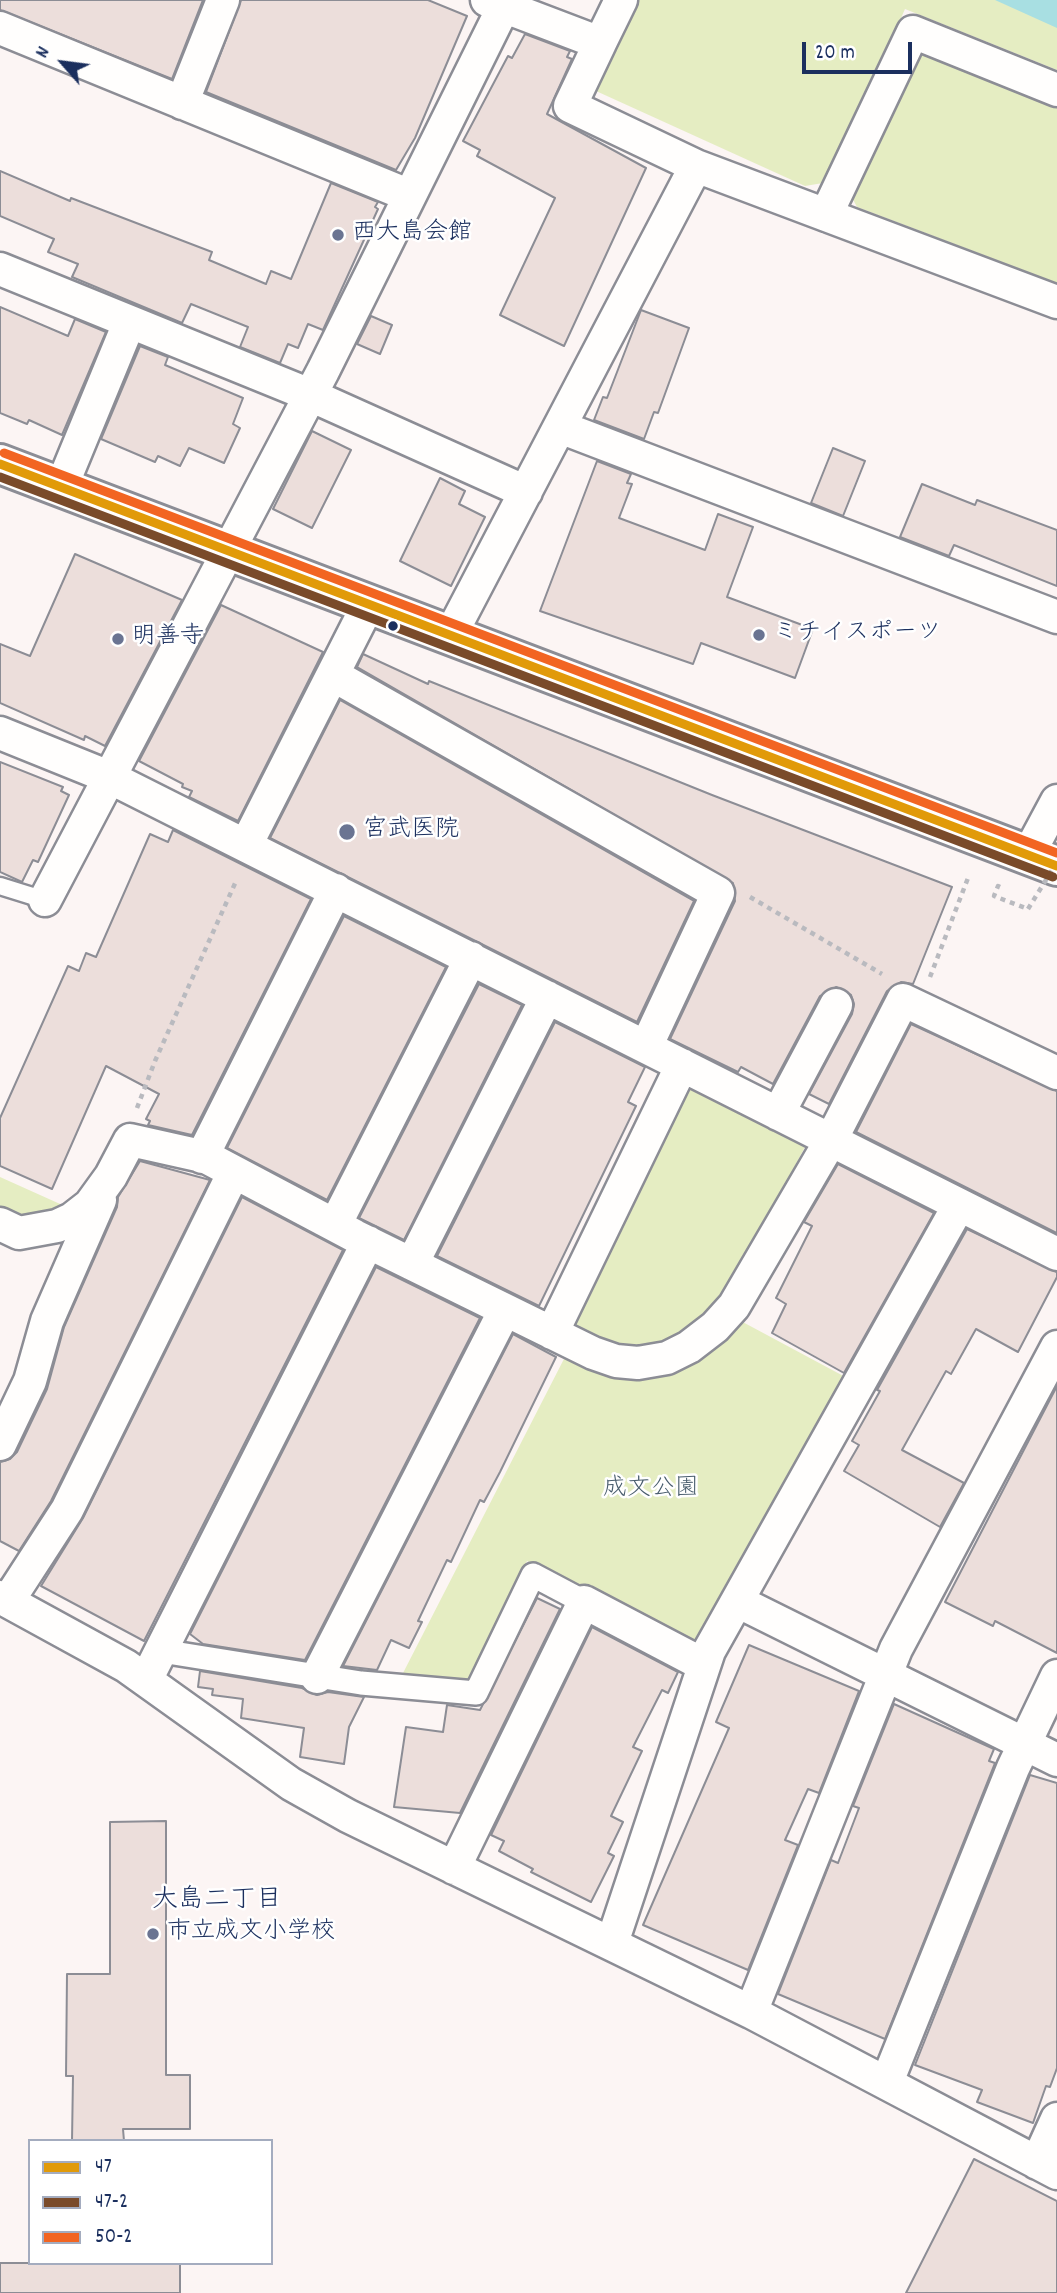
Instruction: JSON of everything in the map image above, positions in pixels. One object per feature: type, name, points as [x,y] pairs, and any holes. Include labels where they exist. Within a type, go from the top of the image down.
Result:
[{"type":"main road","points":[[0,464],[1047,861]]},
{"type":"street","points":[[182,103],[223,0]]},
{"type":"street","points":[[621,0],[570,106],[696,166],[1057,302]]},
{"type":"street","points":[[45,900],[310,395],[499,2],[600,43]]},
{"type":"street","points":[[0,28],[408,195]]},
{"type":"street","points":[[826,215],[913,32],[1057,90]]},
{"type":"street","points":[[450,636],[696,166]]},
{"type":"street","points":[[0,269],[310,395],[526,492]]},
{"type":"street","points":[[61,488],[129,323]]},
{"type":"street","points":[[561,428],[1057,617]]},
{"type":"street","points":[[249,847],[368,605]]},
{"type":"street","points":[[333,675],[718,893],[646,1047]]},
{"type":"street","points":[[0,733],[109,777],[1057,1254]]},
{"type":"street","points":[[1047,861],[1057,801]]},
{"type":"street","points":[[202,1157],[336,890]]},
{"type":"street","points":[[335,1225],[471,958]]},
{"type":"street","points":[[412,1264],[547,997]]},
{"type":"street","points":[[0,1444],[30,1381],[47,1321],[111,1176],[130,1140],[202,1157],[552,1333],[616,1361],[638,1363],[667,1358],[689,1347],[715,1327],[734,1307],[831,1140],[903,1000],[1057,1073]]},
{"type":"street","points":[[778,1114],[836,1005]]},
{"type":"street","points":[[552,1333],[682,1065]]},
{"type":"street","points":[[234,1172],[66,1510],[4,1599],[146,1680],[291,1784],[454,1868],[751,2012],[1047,2168],[1057,2119]]},
{"type":"street","points":[[0,1224],[19,1233],[57,1226],[90,1205],[111,1176]]},
{"type":"street","points":[[612,1943],[704,1665],[737,1601],[959,1205]]},
{"type":"street","points":[[146,1680],[368,1242]]},
{"type":"street","points":[[317,1677],[505,1310]]},
{"type":"street","points":[[751,2012],[885,1675],[1057,1347]]},
{"type":"street","points":[[161,1651],[317,1677],[476,1693],[533,1575],[704,1665]]},
{"type":"street","points":[[737,1601],[1057,1760]]},
{"type":"street","points":[[454,1868],[584,1602]]},
{"type":"street","points":[[887,2082],[1023,1743],[1057,1676]]},
{"type":"lane","points":[[0,886],[45,900]]},
{"type":"path","points":[[130,1140],[130,1128],[155,1062],[249,847]]},
{"type":"path","points":[[1009,890],[998,886],[994,896],[1028,909],[1047,861]]},
{"type":"path","points":[[927,985],[968,878]]},
{"type":"green space","points":[[636,0],[1057,0],[1057,70],[905,9],[829,182],[805,186],[596,91],[597,79]]},
{"type":"green space","points":[[918,51],[1057,103],[1057,283],[857,207],[850,194]]},
{"type":"green space","points":[[689,1087],[805,1147],[734,1279],[714,1308],[680,1335],[632,1350],[616,1347],[573,1326],[573,1312],[683,1091]]},
{"type":"green space","points":[[0,1177],[69,1208],[27,1219],[0,1207]]},
{"type":"green space","name":"成文公園","points":[[739,1320],[849,1379],[698,1645],[527,1561],[469,1681],[402,1675],[566,1355],[604,1371]]},
{"type":"water","points":[[995,0],[1057,0],[1057,28]]},
{"type":"building","points":[[0,0],[203,0],[172,79],[0,10]]},
{"type":"building","points":[[241,0],[428,0],[467,16],[415,138],[396,170],[206,92]]},
{"type":"building","points":[[525,34],[570,51],[567,57],[572,59],[547,114],[646,168],[564,346],[500,315],[555,198],[477,156],[480,150],[463,141],[508,56],[512,58]]},
{"type":"building","points":[[0,171],[70,201],[71,198],[212,252],[209,260],[266,284],[271,271],[291,279],[331,183],[378,202],[375,207],[378,209],[323,330],[308,324],[298,348],[288,344],[280,363],[240,347],[248,327],[191,304],[182,323],[72,277],[78,264],[48,252],[54,239],[0,216]]},
{"type":"building","points":[[0,307],[68,336],[75,319],[106,332],[62,435],[29,420],[27,424],[0,413]]},
{"type":"building","points":[[641,310],[689,328],[658,413],[654,412],[644,439],[594,420],[603,397],[607,398]]},
{"type":"building","points":[[371,316],[392,325],[380,354],[357,344]]},
{"type":"building","points":[[140,346],[168,357],[165,365],[243,398],[233,424],[240,428],[224,463],[189,448],[180,466],[158,456],[155,462],[101,439]]},
{"type":"building","points":[[312,431],[351,450],[312,528],[273,509]]},
{"type":"building","points":[[833,448],[865,461],[843,516],[811,503]]},
{"type":"building","points":[[597,461],[631,474],[627,483],[632,484],[619,518],[705,550],[718,514],[753,527],[727,597],[813,629],[795,678],[701,643],[693,664],[540,611]]},
{"type":"building","points":[[440,478],[465,491],[459,504],[485,517],[451,586],[400,561]]},
{"type":"building","points":[[922,484],[975,505],[977,500],[1057,530],[1057,586],[954,545],[949,556],[900,537]]},
{"type":"building","points":[[75,554],[182,600],[105,746],[85,736],[84,740],[0,703],[0,644],[30,656]]},
{"type":"building","points":[[221,605],[323,652],[238,821],[189,797],[192,791],[182,787],[183,784],[139,761]]},
{"type":"building","points":[[363,654],[428,684],[429,681],[712,795],[952,887],[913,984],[901,982],[887,991],[829,1104],[809,1094],[852,1014],[854,1004],[851,995],[836,987],[820,996],[773,1084],[741,1067],[738,1072],[670,1039],[735,901],[733,883],[357,667]]},
{"type":"building","points":[[340,700],[694,901],[637,1022],[270,838]]},
{"type":"building","points":[[0,762],[63,787],[61,791],[69,795],[38,862],[33,860],[22,882],[0,872]]},
{"type":"building","points":[[173,830],[311,899],[192,1135],[148,1125],[150,1121],[146,1119],[159,1094],[106,1066],[52,1189],[0,1166],[0,1118],[68,966],[79,971],[86,953],[96,957],[150,834],[168,842]]},
{"type":"building","points":[[344,916],[446,967],[327,1200],[227,1148]]},
{"type":"building","points":[[479,984],[522,1005],[404,1240],[359,1218]]},
{"type":"building","points":[[555,1022],[645,1067],[628,1102],[636,1106],[539,1306],[437,1256]]},
{"type":"building","points":[[911,1024],[1057,1091],[1057,1233],[856,1132]]},
{"type":"building","points":[[140,1161],[210,1180],[51,1501],[19,1551],[0,1541],[0,1462],[10,1459],[17,1452],[47,1389],[64,1327],[117,1207],[118,1197]]},
{"type":"building","points":[[838,1164],[934,1213],[844,1373],[772,1333],[786,1304],[776,1298],[812,1226],[804,1222]]},
{"type":"building","points":[[242,1197],[343,1250],[144,1641],[41,1586],[83,1518]]},
{"type":"building","points":[[967,1229],[1057,1272],[1057,1277],[1018,1352],[976,1329],[951,1374],[946,1371],[902,1450],[964,1483],[940,1527],[844,1471],[859,1445],[852,1441],[880,1391],[877,1390]]},
{"type":"building","points":[[376,1267],[480,1318],[305,1660],[203,1644],[190,1634]]},
{"type":"building","points":[[513,1334],[556,1357],[500,1472],[484,1502],[480,1500],[451,1562],[447,1560],[418,1621],[422,1622],[409,1648],[391,1640],[377,1670],[343,1666]]},
{"type":"building","points":[[1057,1386],[1057,1653],[995,1621],[993,1626],[945,1602]]},
{"type":"building","points":[[537,1598],[560,1609],[460,1813],[394,1807],[406,1727],[443,1732],[447,1705],[480,1710]]},
{"type":"building","points":[[592,1627],[678,1672],[668,1693],[662,1690],[633,1747],[642,1751],[611,1816],[623,1822],[608,1853],[614,1856],[591,1902],[531,1872],[533,1869],[499,1851],[504,1841],[491,1835]]},
{"type":"building","points":[[749,1645],[859,1691],[819,1793],[808,1789],[785,1840],[798,1845],[748,1970],[643,1925],[729,1728],[716,1722]]},
{"type":"building","points":[[200,1671],[302,1688],[317,1695],[328,1692],[364,1697],[349,1727],[344,1764],[300,1757],[304,1728],[241,1718],[243,1699],[212,1695],[213,1689],[198,1687]]},
{"type":"building","points":[[894,1704],[994,1749],[989,1761],[995,1763],[885,2039],[778,1994],[831,1860],[838,1863],[859,1808],[853,1806]]},
{"type":"building","points":[[1030,1775],[1057,1783],[1057,2068],[1050,2087],[1046,2086],[1033,2123],[977,2102],[982,2090],[915,2065]]},
{"type":"building","points":[[166,1821],[166,2075],[190,2075],[190,2129],[123,2129],[124,2139],[72,2139],[73,2076],[66,2076],[67,1974],[110,1974],[110,1822]]},
{"type":"building","points":[[974,2159],[1057,2201],[1057,2293],[906,2293]]},
{"type":"building","points":[[0,2263],[180,2265],[180,2293],[0,2293]]},
{"type":"transit line","name":"50-2","points":[[4,453],[1057,853]]},
{"type":"transit line","name":"47","points":[[0,464],[1057,866]]},
{"type":"transit line","name":"47-2","points":[[0,477],[1053,877]]},
{"type":"place","name":"西大島会館","points":[[338,235]]},
{"type":"place","name":"ミチイスポーツ","points":[[759,635]]},
{"type":"place","name":"明善寺","points":[[118,639]]},
{"type":"place","name":"宮武医院","points":[[347,832]]},
{"type":"place","name":"市立成文小学校","points":[[153,1934]]},
{"type":"district","name":"大島二丁目","points":[[217,1902]]}]
